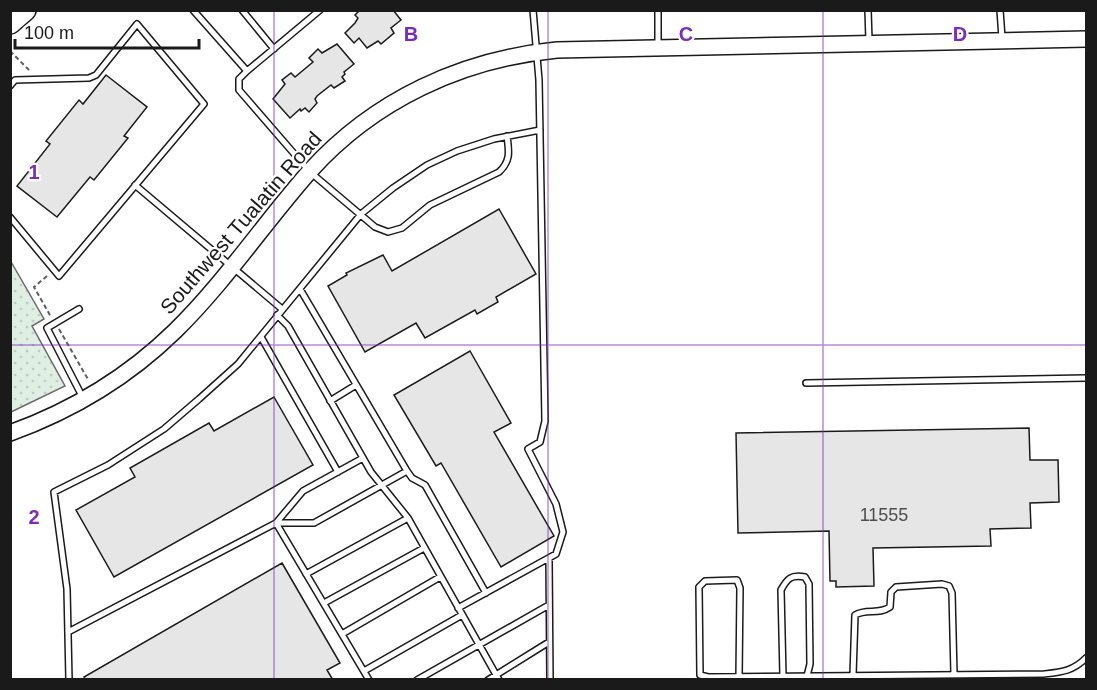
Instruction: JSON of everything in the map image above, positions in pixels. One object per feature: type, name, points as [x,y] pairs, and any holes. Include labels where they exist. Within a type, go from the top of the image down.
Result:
[{"type":"highway","points":[[10,23],[25,10]]},
{"type":"main road","name":"Southwest Tualatin Road","points":[[10,433],[84,399],[114,381],[155,349],[195,310],[234,266],[310,172],[371,117],[418,88],[485,62],[537,52],[657,47],[1086,39]]},
{"type":"lane","points":[[193,10],[247,71]]},
{"type":"lane","points":[[242,10],[274,49]]},
{"type":"lane","points":[[320,10],[238,79],[239,90],[310,172],[375,227],[388,231],[402,228],[430,205],[499,172],[507,165],[509,155],[507,136]]},
{"type":"lane","points":[[458,608],[556,554],[563,532],[556,504],[528,449],[540,442],[545,421],[540,130],[533,10]]},
{"type":"lane","points":[[657,47],[658,10]]},
{"type":"lane","points":[[868,10],[869,43]]},
{"type":"lane","points":[[1000,10],[1002,40]]},
{"type":"lane","points":[[10,86],[15,80],[89,78],[96,75],[137,24],[204,105],[59,276],[10,218]]},
{"type":"lane","points":[[69,680],[70,631],[63,549],[54,492],[108,465],[164,429],[238,364],[361,214],[393,188],[427,165],[457,151],[507,136],[540,130]]},
{"type":"lane","points":[[135,185],[234,266],[282,309]]},
{"type":"lane","points":[[300,289],[407,471],[412,478],[425,485],[486,592]]},
{"type":"lane","points":[[79,309],[47,328],[84,399]]},
{"type":"lane","points":[[277,315],[288,326],[363,458],[408,518],[498,677]]},
{"type":"lane","points":[[261,337],[338,472]]},
{"type":"lane","points":[[806,382],[1086,378]]},
{"type":"lane","points":[[330,401],[356,385]]},
{"type":"lane","points":[[70,631],[276,524],[303,491],[363,458]]},
{"type":"lane","points":[[276,524],[314,523],[407,471]]},
{"type":"lane","points":[[306,574],[408,518]]},
{"type":"lane","points":[[276,524],[369,680]]},
{"type":"lane","points":[[324,603],[424,548]]},
{"type":"lane","points":[[549,559],[550,680]]},
{"type":"lane","points":[[783,676],[781,590],[787,579],[796,575],[805,576],[809,584],[810,664],[806,678]]},
{"type":"lane","points":[[342,634],[440,577]]},
{"type":"lane","points":[[739,677],[740,588],[737,580],[705,581],[699,587],[700,675],[739,677],[783,676],[806,678],[853,675],[1066,672],[1076,668],[1086,658]]},
{"type":"lane","points":[[853,675],[855,615],[861,611],[885,610],[890,607],[891,592],[896,587],[942,584],[949,586],[952,593],[954,674]]},
{"type":"lane","points":[[417,680],[549,605]]},
{"type":"lane","points":[[364,671],[462,615]]},
{"type":"lane","points":[[488,680],[498,677],[549,642]]},
{"type":"path","points":[[10,51],[27,70],[34,70],[33,80]]},
{"type":"green space","points":[[10,260],[44,319],[32,326],[65,386],[11,412]]},
{"type":"building","points":[[360,10],[393,10],[401,20],[391,28],[394,33],[381,44],[378,41],[367,48],[359,38],[354,43],[345,33],[355,23],[358,18],[355,15]]},
{"type":"building","points":[[337,44],[354,64],[344,72],[342,77],[345,81],[334,88],[331,85],[317,96],[315,99],[317,103],[309,112],[305,108],[301,111],[300,109],[290,118],[273,99],[285,84],[282,80],[291,73],[295,77],[313,62],[309,58],[318,49],[322,53]]},
{"type":"building","points":[[106,75],[147,107],[124,136],[128,138],[94,180],[90,177],[57,217],[17,186],[50,144],[46,141],[79,100],[83,104]]},
{"type":"building","points":[[499,209],[536,274],[496,297],[498,302],[477,314],[475,310],[425,338],[416,323],[365,352],[328,286],[347,275],[346,273],[383,255],[392,271]]},
{"type":"building","points":[[470,351],[511,423],[494,432],[554,536],[501,567],[441,463],[436,466],[394,395]]},
{"type":"building","points":[[274,397],[313,465],[114,577],[76,510],[135,477],[130,468],[209,423],[214,431]]},
{"type":"building","points":[[1029,428],[1030,460],[1058,460],[1059,502],[1030,503],[1031,528],[990,529],[991,546],[873,548],[874,586],[836,587],[836,581],[830,581],[829,531],[738,533],[736,433]]},
{"type":"building","points":[[282,563],[340,663],[327,670],[333,680],[86,680],[84,677]]}]
